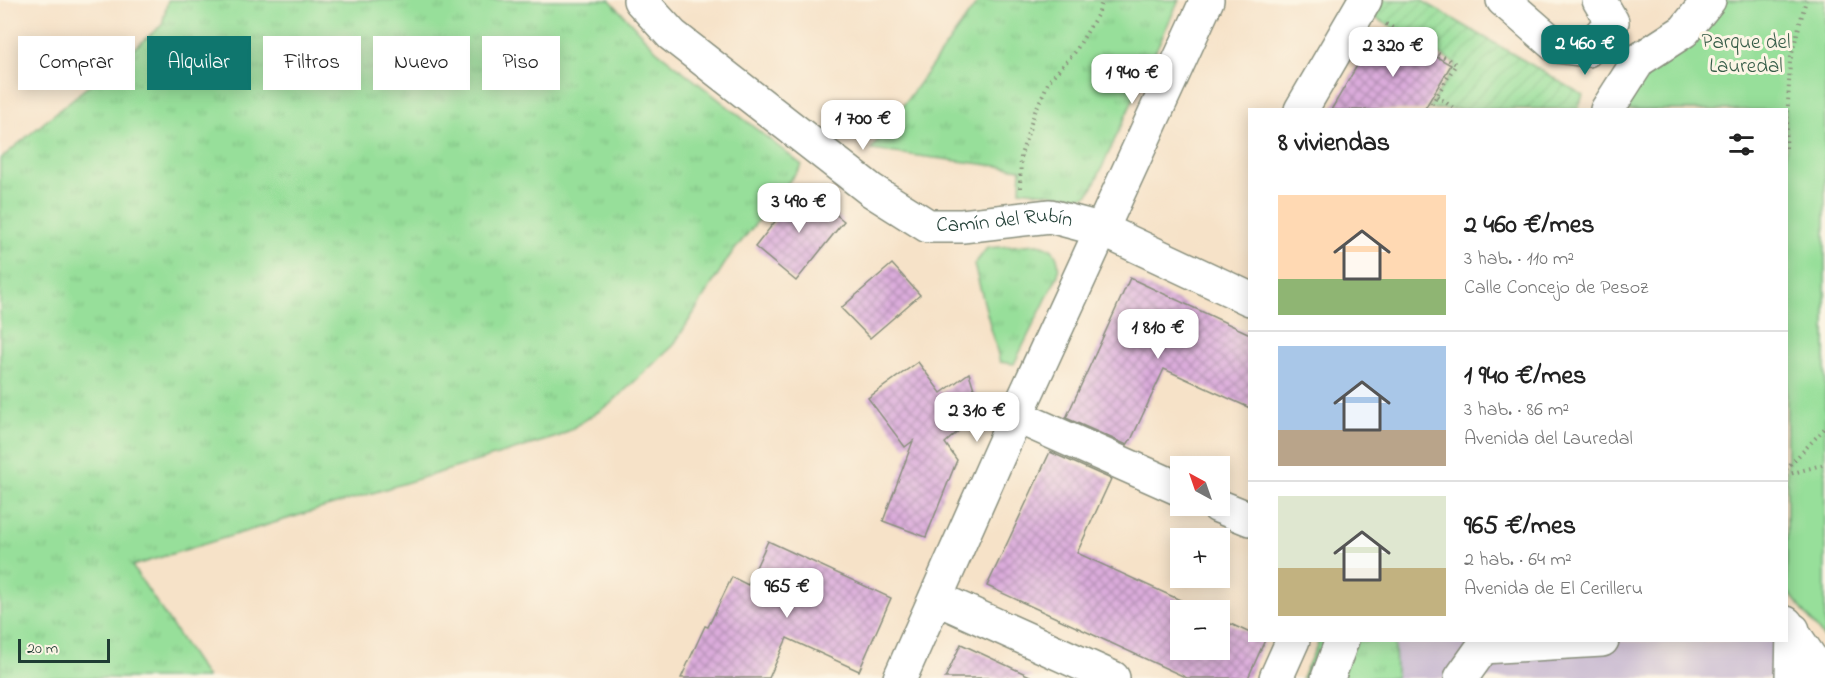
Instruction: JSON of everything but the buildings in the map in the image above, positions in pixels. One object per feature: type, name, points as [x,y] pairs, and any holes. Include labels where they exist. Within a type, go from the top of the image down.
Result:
[{"type":"street","name":"Camín del Rubín","points":[[640,0],[681,42],[871,190],[928,226],[963,226],[1050,216],[1103,230],[1248,298]]},
{"type":"street","points":[[900,678],[1207,0]]},
{"type":"street","points":[[1503,0],[1556,46],[1587,50],[1602,15],[1639,60]]},
{"type":"street","points":[[1608,108],[1639,60],[1684,31],[1709,0]]},
{"type":"street","points":[[1301,108],[1374,11]]},
{"type":"street","points":[[1017,417],[1170,485]]},
{"type":"street","points":[[1230,511],[1248,518]]},
{"type":"street","points":[[936,598],[1113,678]]},
{"type":"street","points":[[1789,628],[1792,678]]},
{"type":"street","points":[[1789,628],[1824,678]]},
{"type":"street","points":[[1276,678],[1292,642]]},
{"type":"street","points":[[1328,678],[1341,642]]},
{"type":"street","points":[[1461,678],[1483,647],[1568,642]]},
{"type":"path","points":[[1019,219],[1022,155],[1034,114],[1049,81],[1075,52],[1098,12],[1102,0]]},
{"type":"path","points":[[1788,108],[1790,61],[1806,0]]},
{"type":"path","points":[[1374,11],[1456,64],[1429,108]]},
{"type":"path","points":[[1436,96],[1453,108]]},
{"type":"path","points":[[1788,467],[1825,428]]},
{"type":"path","points":[[1788,474],[1825,464]]},
{"type":"shaded area","points":[[1395,642],[1777,642],[1802,678],[1396,678]]},
{"type":"green space","points":[[168,0],[610,0],[656,50],[802,165],[729,257],[673,346],[609,405],[560,436],[132,566],[207,678],[0,678],[0,159],[83,90],[135,90],[135,47],[147,37],[147,90],[251,90],[251,36],[149,36],[162,25]]},
{"type":"green space","points":[[979,0],[1179,0],[1092,189],[1087,195],[1081,197],[1020,190],[1021,169],[871,150]]},
{"type":"green space","points":[[1384,0],[1421,0],[1583,95],[1578,108],[1429,108],[1456,64],[1374,17]]},
{"type":"green space","name":"Parque del Lauredal","points":[[1722,0],[1825,0],[1825,639],[1788,591],[1788,108],[1620,108],[1649,71]]},
{"type":"green space","points":[[1037,244],[1053,250],[1058,264],[1058,275],[1014,364],[1000,362],[974,265],[987,248]]},
{"type":"green space","points":[[1319,642],[1395,642],[1396,678],[1302,678]]}]
